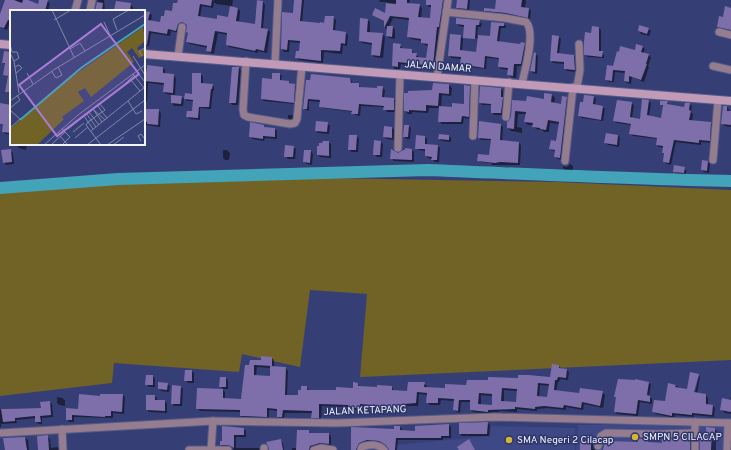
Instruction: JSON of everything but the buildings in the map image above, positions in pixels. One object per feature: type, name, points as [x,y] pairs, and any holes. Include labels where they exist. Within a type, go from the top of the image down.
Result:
[{"type":"street","points":[[75,10],[78,0]]},
{"type":"street","points":[[90,10],[92,0]]},
{"type":"street","points":[[275,63],[278,0]]},
{"type":"street","points":[[437,77],[448,0]]},
{"type":"street","points":[[446,12],[505,18],[526,22],[530,27],[530,34],[528,54],[522,83]]},
{"type":"street","points":[[178,56],[182,27]]},
{"type":"street","points":[[719,32],[731,35]]},
{"type":"street","points":[[0,44],[10,45]]},
{"type":"street","points":[[565,162],[575,87],[580,70],[579,44]]},
{"type":"street","name":"JALAN DAMAR","points":[[145,54],[575,87],[731,101]]},
{"type":"street","points":[[246,61],[244,115],[290,124],[295,123],[296,119],[302,66]]},
{"type":"street","points":[[713,66],[731,70]]},
{"type":"street","points":[[398,148],[400,74]]},
{"type":"street","points":[[473,136],[475,80]]},
{"type":"street","points":[[506,117],[508,82]]},
{"type":"street","points":[[713,160],[718,100]]},
{"type":"street","name":"JALAN KETAPANG","points":[[0,433],[213,422],[337,423],[494,417],[729,423]]},
{"type":"street","points":[[628,434],[630,420]]},
{"type":"street","points":[[658,434],[659,421]]},
{"type":"street","points":[[211,450],[213,422]]},
{"type":"street","points":[[695,422],[695,450]]},
{"type":"street","points":[[727,450],[729,423]]},
{"type":"street","points":[[62,429],[63,450]]},
{"type":"street","points":[[598,446],[599,438],[603,434],[695,433]]},
{"type":"street","points":[[361,450],[362,447],[368,445],[380,446],[384,450]]},
{"type":"street","points":[[314,450],[321,448],[333,450]]},
{"type":"street","points":[[189,450],[228,450]]},
{"type":"shaded area","points":[[209,176],[557,182],[731,190],[731,360],[360,377],[367,294],[310,290],[300,367],[242,354],[239,372],[114,363],[112,383],[0,396],[0,193]]},
{"type":"shaded area","name":"SMPN 5 CILACAP","points":[[692,424],[693,450],[576,450],[578,425]]},
{"type":"shaded area","points":[[696,424],[727,424],[727,450],[711,450],[712,434],[700,434],[700,450],[696,450]]},
{"type":"shaded area","name":"SMA Negeri 2 Cilacap","points":[[491,426],[575,428],[575,450],[396,450],[396,445],[490,436]]},
{"type":"waterway","points":[[0,188],[118,179],[428,170],[731,181]]},
{"type":"place","name":"SMPN 5 CILACAP","points":[[635,437]]},
{"type":"place","name":"SMA Negeri 2 Cilacap","points":[[509,440]]}]
